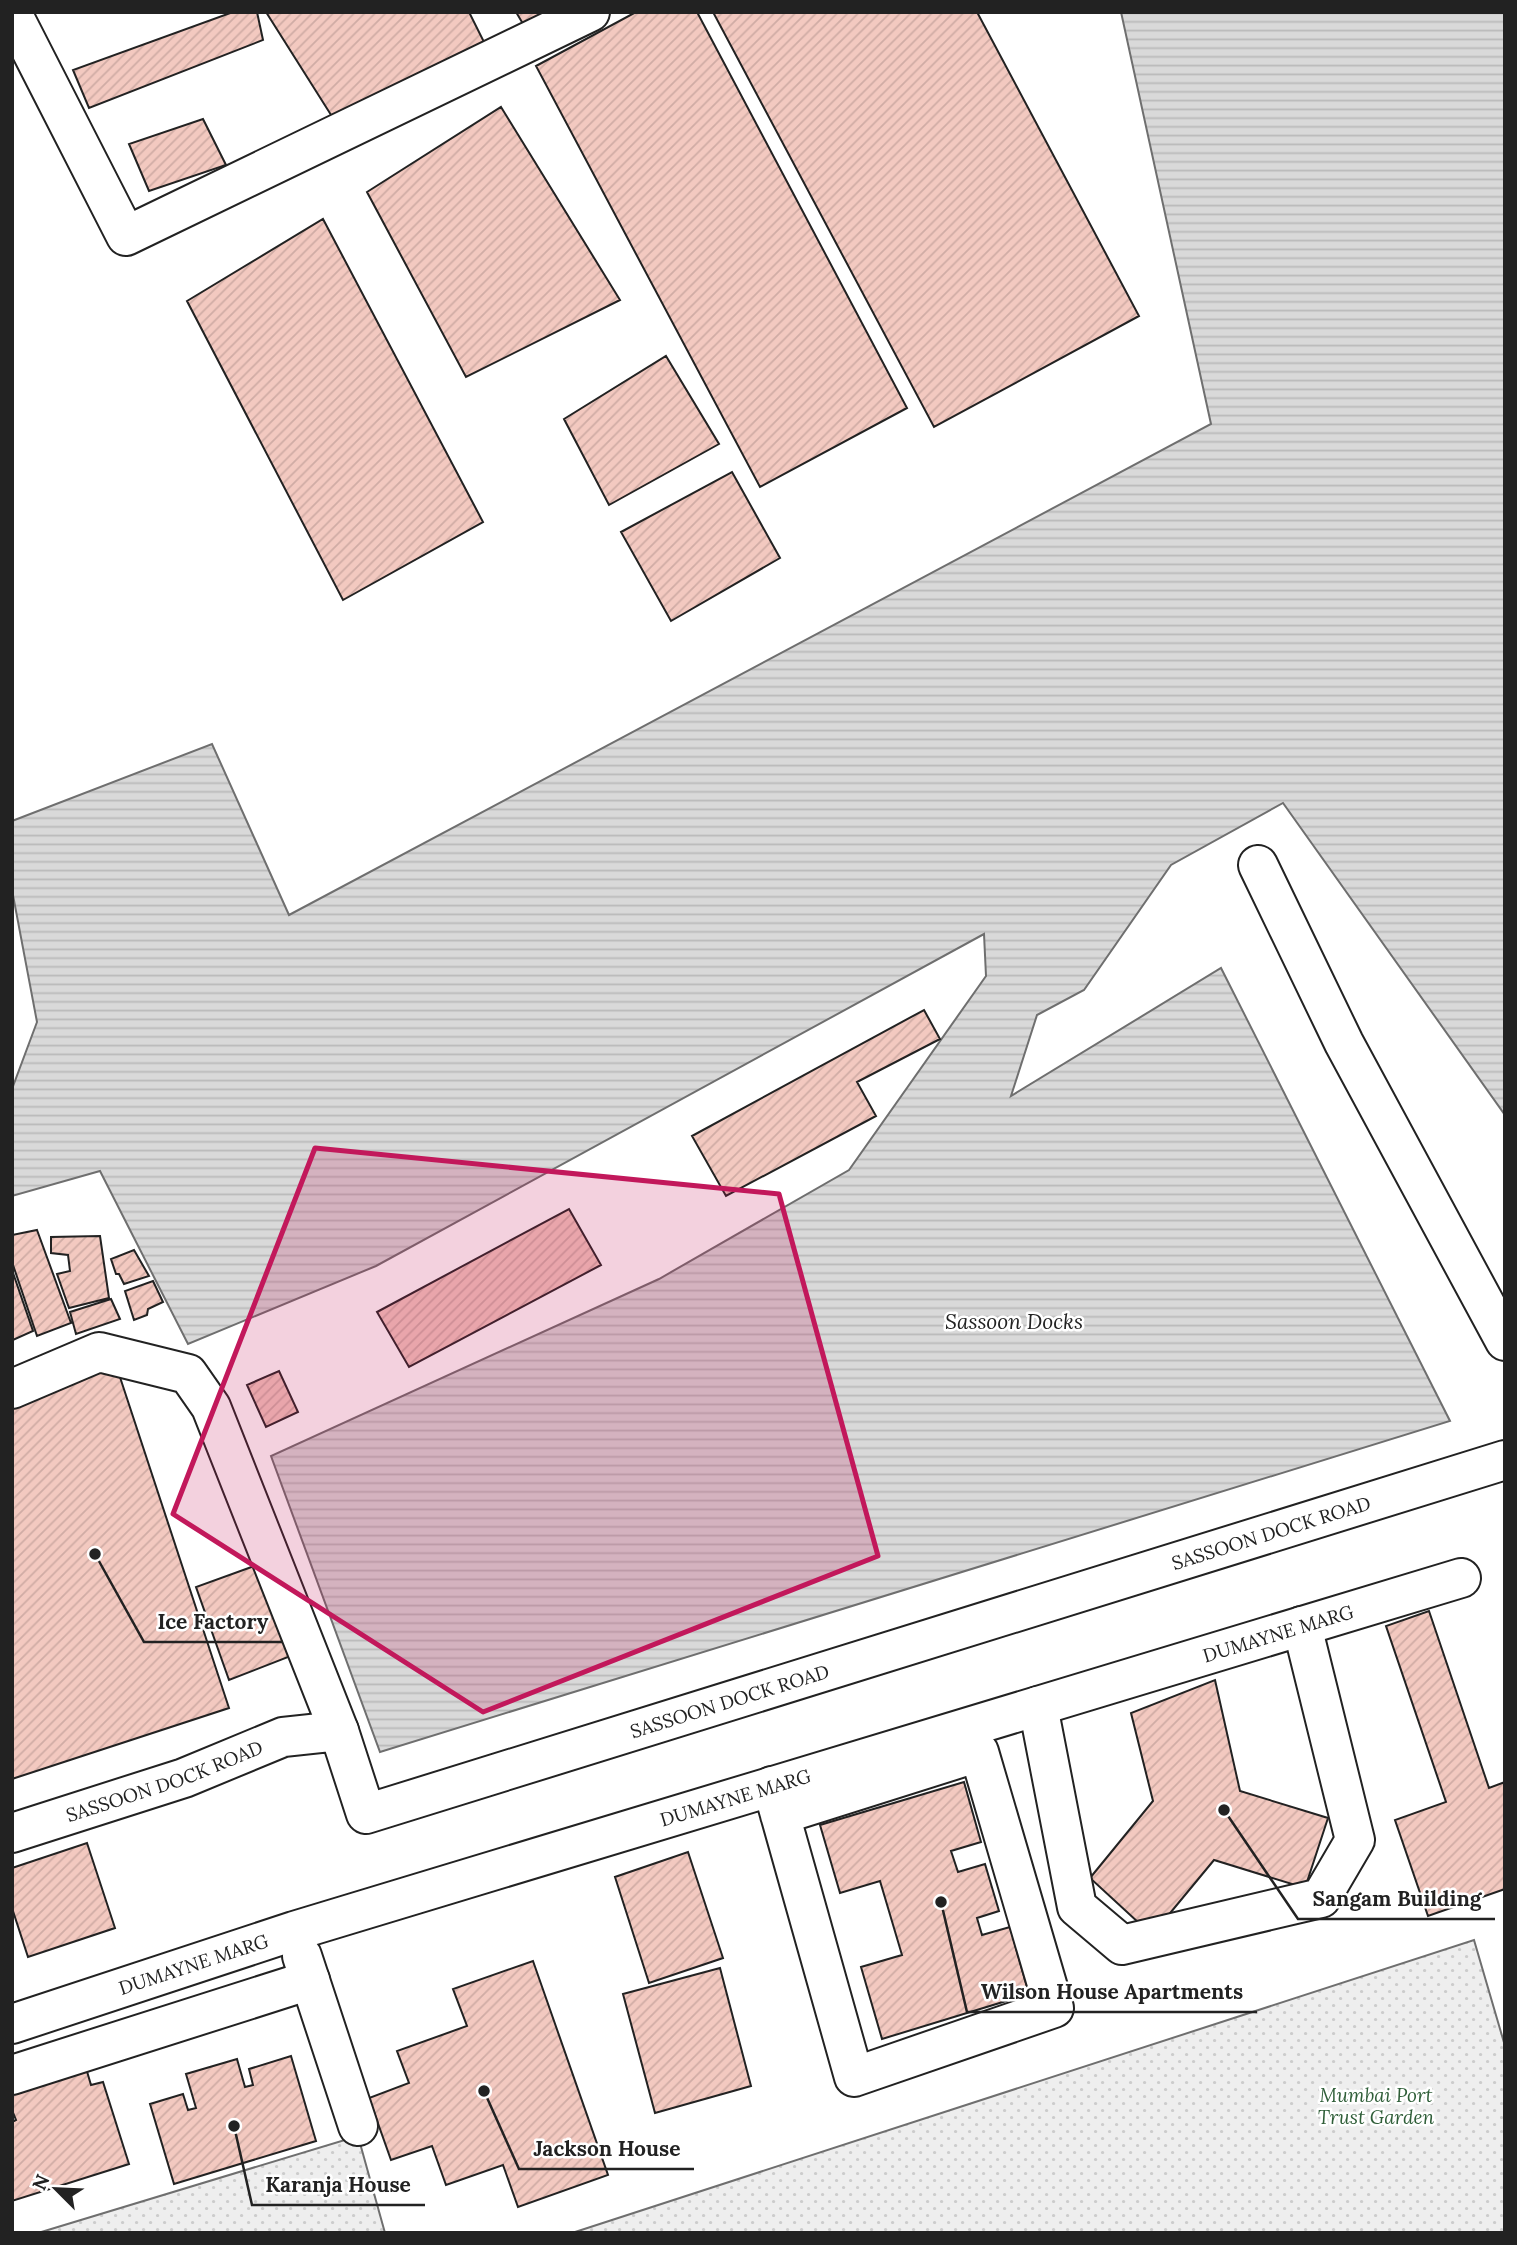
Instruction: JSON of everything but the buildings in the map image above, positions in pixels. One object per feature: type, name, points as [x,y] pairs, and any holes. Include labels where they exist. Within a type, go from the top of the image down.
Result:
[{"type":"street","points":[[12,13],[126,236],[590,12]]},
{"type":"street","points":[[1258,865],[1344,1043],[1505,1341]]},
{"type":"street","points":[[12,1389],[99,1352],[188,1374],[211,1407],[340,1731]]},
{"type":"street","name":"SASSOON DOCK ROAD","points":[[12,1833],[184,1778],[284,1737],[340,1731],[366,1814],[1505,1460]]},
{"type":"street","name":"DUMAYNE MARG","points":[[12,2024],[294,1931],[776,1801],[1038,1706],[1461,1578]]},
{"type":"street","points":[[1038,1706],[1077,1908],[1122,1945],[1321,1898],[1355,1840],[1301,1626]]},
{"type":"street","points":[[979,1752],[1054,2008],[854,2077],[776,1801],[979,1752]]},
{"type":"street","points":[[294,1931],[358,2126]]},
{"type":"street","points":[[12,2076],[310,1980]]},
{"type":"highlighted area","points":[[315,1148],[779,1194],[878,1556],[483,1712],[173,1514]]},
{"type":"green space","name":"Mumbai Port Trust Garden","points":[[1474,1940],[1505,2046],[1505,2233],[572,2233]]},
{"type":"green space","points":[[358,2136],[385,2233],[38,2233]]},
{"type":"water","name":"Sassoon Docks","points":[[1121,12],[1505,12],[1505,1115],[1283,803],[1171,865],[1084,990],[1037,1015],[1011,1096],[1221,968],[1450,1421],[380,1752],[271,1456],[659,1279],[849,1170],[986,976],[984,934],[376,1266],[188,1344],[100,1171],[12,1196],[12,1089],[37,1022],[12,890],[12,821],[212,744],[289,915],[1211,424]]},
{"type":"place","name":"Ice Factory","points":[[95,1554]]},
{"type":"place","name":"Sangam Building","points":[[1224,1810]]},
{"type":"place","name":"Wilson House Apartments","points":[[941,1902]]},
{"type":"place","name":"Jackson House","points":[[484,2091]]},
{"type":"place","name":"Karanja House","points":[[234,2126]]}]
